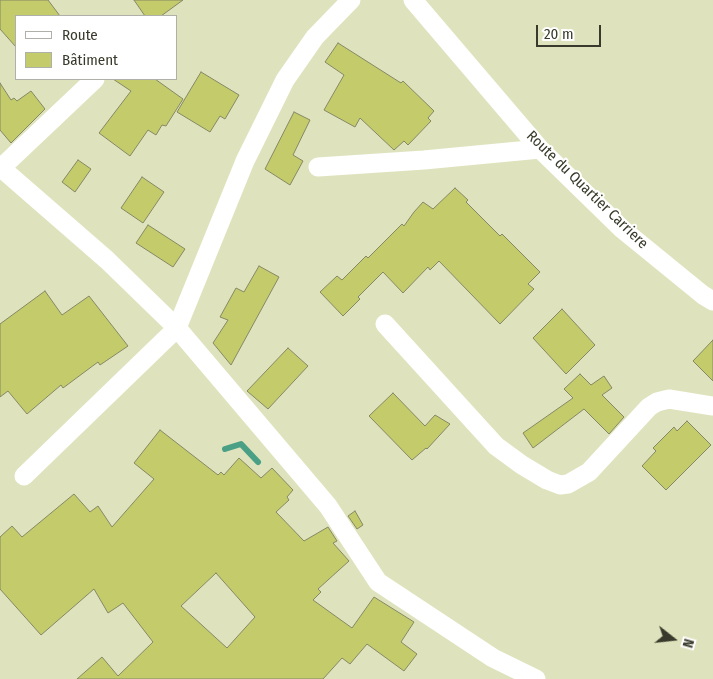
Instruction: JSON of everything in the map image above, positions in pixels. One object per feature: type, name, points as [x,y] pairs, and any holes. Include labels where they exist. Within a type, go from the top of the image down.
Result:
[{"type":"street","points":[[24,476],[177,328],[245,161],[285,80],[315,37],[351,0]]},
{"type":"street","name":"Route du Quartier Carriere","points":[[413,0],[540,149],[622,229],[713,301]]},
{"type":"street","points":[[94,80],[1,168],[106,260],[177,328],[328,506],[378,582],[493,658],[536,679]]},
{"type":"street","points":[[318,167],[424,160],[540,149]]},
{"type":"street","points":[[385,324],[496,446],[522,465],[547,480],[560,485],[568,484],[589,472],[649,407],[657,402],[668,400],[713,406]]},
{"type":"building","points":[[0,0],[48,0],[59,15],[15,15],[15,46],[0,29]]},
{"type":"building","points":[[134,0],[183,0],[162,15],[144,15]]},
{"type":"building","points":[[338,43],[401,83],[403,81],[434,111],[428,118],[431,121],[408,145],[404,141],[394,150],[360,118],[355,127],[324,110],[344,75],[325,62]]},
{"type":"building","points":[[201,72],[239,95],[225,119],[220,116],[210,132],[177,112]]},
{"type":"building","points":[[114,80],[156,80],[183,99],[166,126],[162,125],[156,135],[148,130],[130,156],[99,133],[131,91]]},
{"type":"building","points":[[0,83],[11,100],[14,98],[17,101],[31,91],[45,109],[11,143],[0,130]]},
{"type":"building","points":[[294,112],[310,120],[293,155],[303,161],[290,185],[265,169]]},
{"type":"building","points":[[78,160],[91,169],[75,192],[62,182]]},
{"type":"building","points":[[142,177],[164,192],[143,223],[121,208]]},
{"type":"building","points":[[455,188],[468,200],[466,202],[500,236],[502,234],[540,272],[528,284],[534,289],[500,324],[439,261],[430,270],[428,267],[403,293],[383,272],[358,297],[360,299],[343,316],[320,292],[337,276],[342,280],[366,256],[368,258],[402,224],[404,226],[423,202],[433,209]]},
{"type":"building","points":[[148,225],[185,249],[173,267],[136,243]]},
{"type":"building","points":[[259,266],[279,277],[231,365],[213,343],[228,320],[220,317],[236,288],[244,292]]},
{"type":"building","points":[[45,291],[62,315],[89,296],[128,346],[100,365],[98,362],[63,388],[61,385],[27,414],[8,391],[0,397],[0,324]]},
{"type":"building","points":[[562,309],[595,345],[566,374],[533,338]]},
{"type":"building","points":[[713,340],[713,381],[693,361]]},
{"type":"building","points":[[288,348],[308,366],[268,409],[247,391]]},
{"type":"building","points":[[580,374],[591,385],[604,376],[612,388],[602,395],[624,417],[609,434],[584,409],[533,448],[523,433],[573,398],[564,389]]},
{"type":"building","points":[[393,393],[425,426],[435,415],[450,424],[427,449],[412,460],[369,416]]},
{"type":"building","points":[[687,421],[711,445],[666,490],[642,466],[656,451],[653,448],[674,427],[677,431]]},
{"type":"building","points":[[160,430],[218,475],[221,472],[224,475],[239,458],[261,478],[272,468],[293,490],[287,497],[289,500],[276,512],[304,541],[328,527],[337,541],[333,543],[349,561],[318,589],[321,592],[313,600],[352,628],[374,597],[414,622],[401,642],[417,654],[404,671],[367,644],[350,664],[342,658],[323,679],[77,679],[102,657],[118,676],[153,642],[123,603],[108,613],[94,589],[41,635],[0,589],[0,537],[12,526],[22,537],[74,494],[90,512],[98,506],[112,527],[154,479],[134,463]],"holes":[[[216,573],[255,617],[227,648],[181,606]]]},
{"type":"building","points":[[355,511],[363,525],[357,529],[348,516]]},
{"type":"waterway","points":[[225,449],[241,444],[258,462]]}]
